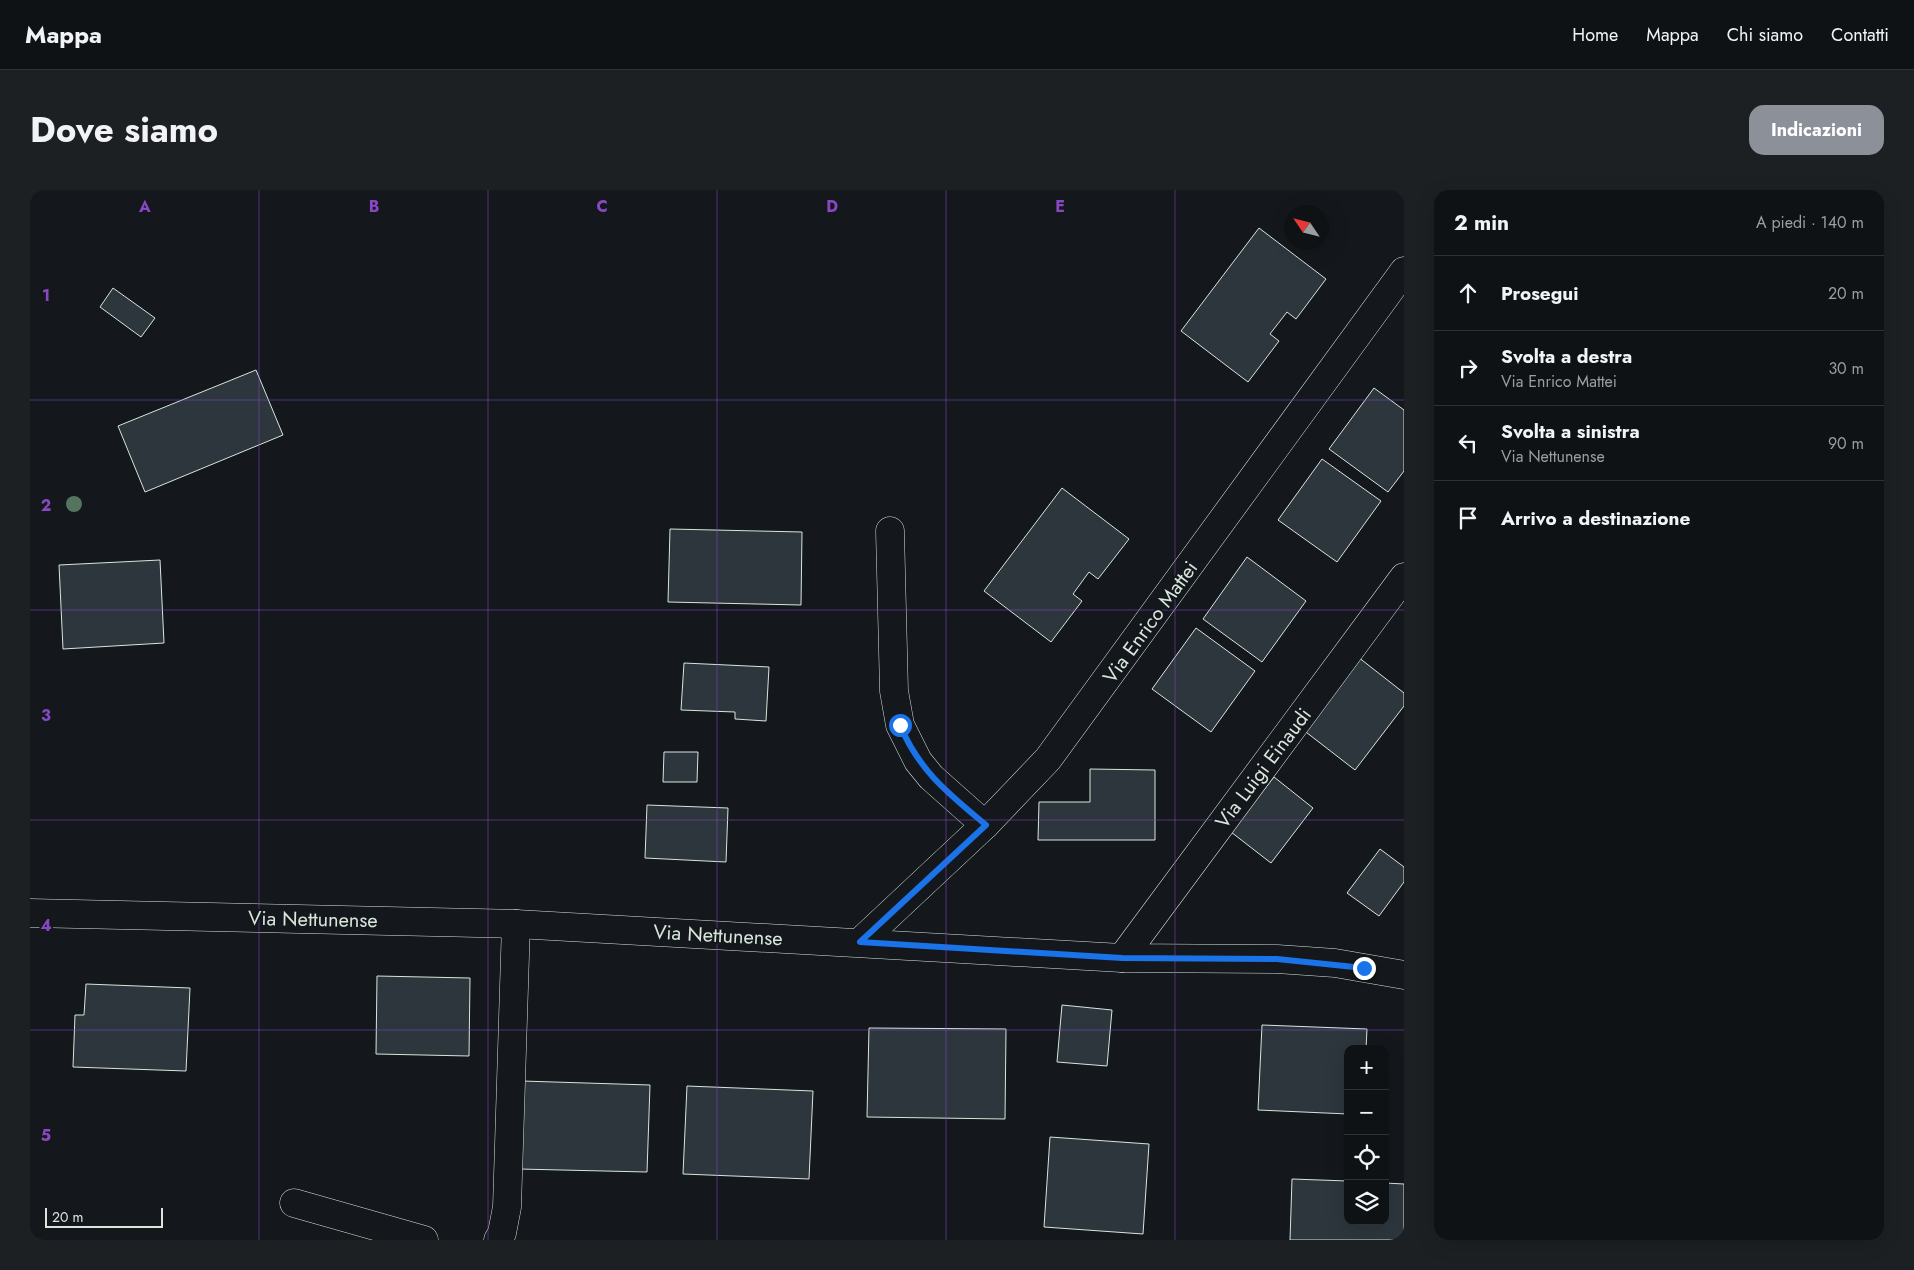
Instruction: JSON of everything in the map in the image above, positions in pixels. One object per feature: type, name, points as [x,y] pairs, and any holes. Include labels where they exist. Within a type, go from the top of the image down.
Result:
[{"type":"street","name":"Via Enrico Mattei","points":[[860,942],[986,825],[1028,782],[1068,735],[1404,271]]},
{"type":"street","points":[[890,531],[894,691],[900,725],[918,760],[931,777],[986,825]]},
{"type":"street","name":"Via Luigi Einaudi","points":[[1122,958],[1404,578]]},
{"type":"street","name":"Via Nettunense","points":[[30,913],[516,924],[1122,958],[1277,959],[1335,963],[1404,975]]},
{"type":"street","points":[[498,1240],[502,1233],[507,1208],[516,924]]},
{"type":"street","points":[[294,1203],[424,1240]]},
{"type":"building","points":[[1259,228],[1284,247],[1284,250],[1288,250],[1326,279],[1296,319],[1287,312],[1270,334],[1279,341],[1248,382],[1181,331]]},
{"type":"building","points":[[113,288],[155,318],[141,337],[100,307]]},
{"type":"building","points":[[256,370],[283,435],[145,492],[118,426]]},
{"type":"building","points":[[1374,388],[1404,410],[1404,471],[1388,492],[1329,449]]},
{"type":"building","points":[[1322,459],[1381,501],[1337,562],[1278,520]]},
{"type":"building","points":[[1062,488],[1129,539],[1098,579],[1089,572],[1073,594],[1082,601],[1051,642],[984,591]]},
{"type":"building","points":[[670,529],[802,532],[801,605],[668,602]]},
{"type":"building","points":[[1247,557],[1306,601],[1262,662],[1203,619]]},
{"type":"building","points":[[160,560],[164,643],[63,649],[59,565]]},
{"type":"building","points":[[1196,628],[1255,671],[1211,732],[1152,689]]},
{"type":"building","points":[[1358,657],[1404,693],[1404,706],[1355,770],[1302,729]]},
{"type":"building","points":[[684,663],[769,667],[766,721],[735,719],[735,712],[681,710]]},
{"type":"building","points":[[664,752],[698,752],[697,782],[663,782]]},
{"type":"building","points":[[1090,769],[1155,770],[1155,840],[1038,840],[1039,802],[1090,802]]},
{"type":"building","points":[[1274,777],[1313,808],[1271,863],[1231,832]]},
{"type":"building","points":[[647,805],[728,808],[726,862],[645,858]]},
{"type":"building","points":[[1380,849],[1404,867],[1404,882],[1379,916],[1347,893]]},
{"type":"building","points":[[377,976],[470,978],[469,1056],[376,1054]]},
{"type":"building","points":[[86,984],[190,988],[186,1071],[73,1067],[75,1015],[84,1015]]},
{"type":"building","points":[[1062,1005],[1112,1010],[1107,1066],[1057,1062]]},
{"type":"building","points":[[1262,1025],[1367,1029],[1366,1045],[1344,1045],[1344,1114],[1258,1110]]},
{"type":"building","points":[[869,1028],[1006,1029],[1005,1119],[867,1117]]},
{"type":"building","points":[[522,1081],[650,1085],[647,1172],[519,1169]]},
{"type":"building","points":[[687,1086],[813,1091],[809,1179],[683,1174]]},
{"type":"building","points":[[1050,1137],[1149,1144],[1143,1234],[1044,1227]]},
{"type":"building","points":[[1292,1179],[1344,1181],[1344,1225],[1389,1225],[1389,1183],[1404,1184],[1404,1240],[1290,1240]]},
{"type":"route","points":[[900,725],[907,742],[931,777],[986,825],[860,942],[1122,958],[1277,959],[1335,963],[1364,968]]}]
